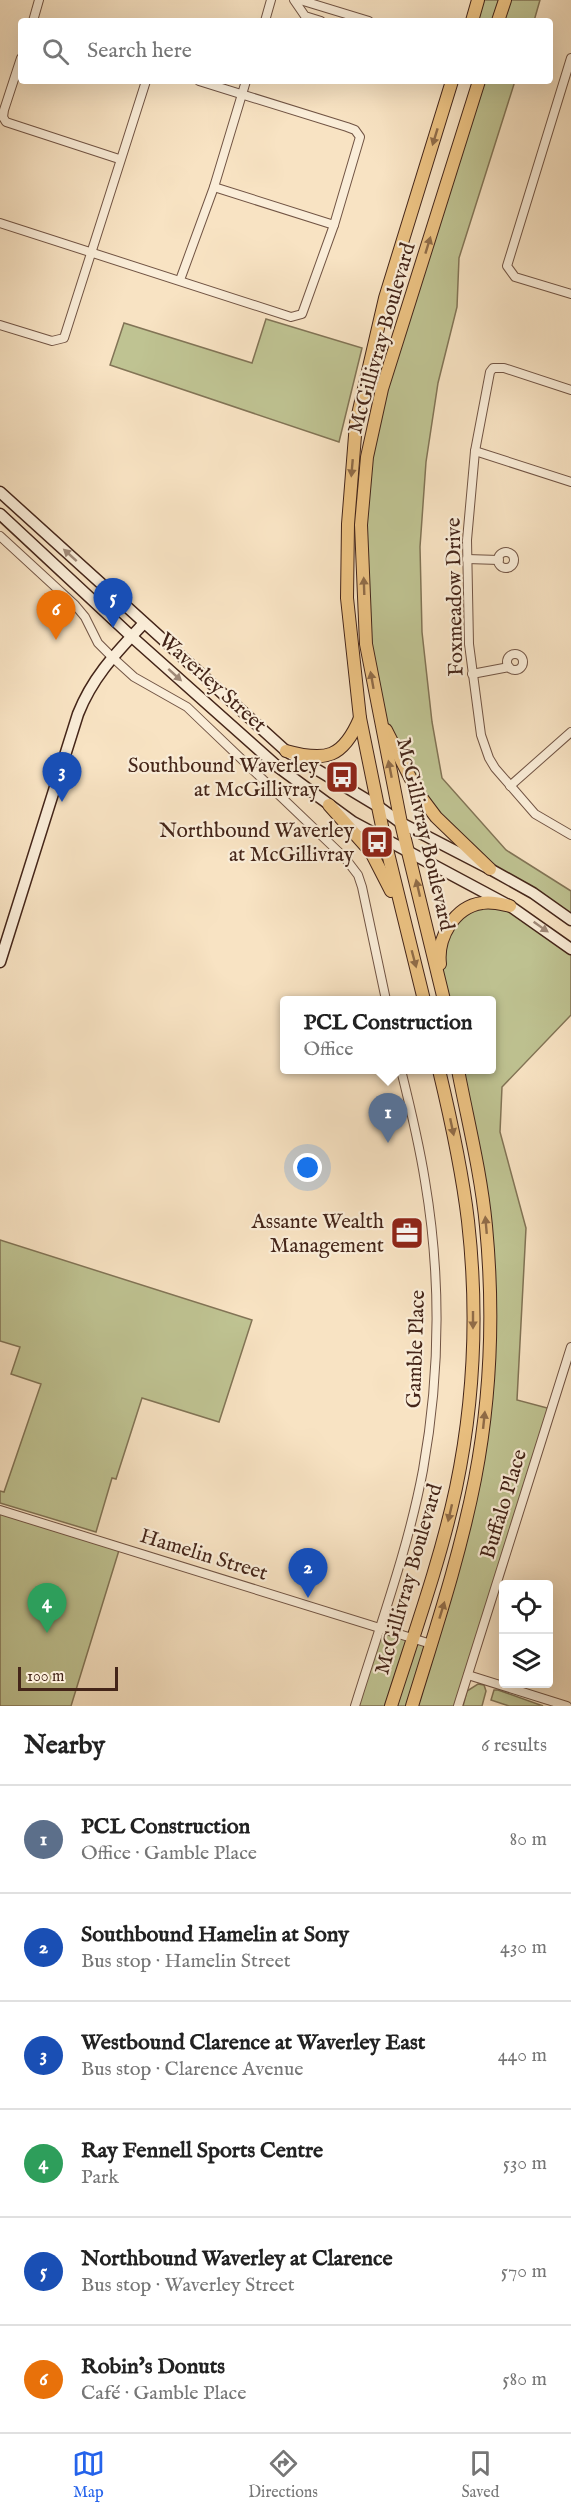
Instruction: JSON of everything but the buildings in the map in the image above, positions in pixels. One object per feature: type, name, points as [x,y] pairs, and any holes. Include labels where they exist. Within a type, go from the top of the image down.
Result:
[{"type":"main road","points":[[472,18],[478,0]]},
{"type":"main road","points":[[499,18],[505,0]]},
{"type":"main road","name":"McGillivray Boulevard","points":[[423,996],[385,841],[360,718],[347,598],[348,524],[356,423],[385,298],[451,84]]},
{"type":"main road","name":"McGillivray Boulevard","points":[[443,996],[401,823],[366,644],[361,525],[367,457],[382,389],[478,84]]},
{"type":"main road","name":"Waverley Street","points":[[0,492],[286,751],[379,807],[401,823],[490,869],[571,920]]},
{"type":"main road","name":"Waverley Street","points":[[0,514],[131,636],[278,767],[329,805],[385,841],[510,906],[571,949]]},
{"type":"main road","points":[[0,962],[88,688],[144,622]]},
{"type":"main road","points":[[379,716],[418,793],[436,817],[490,869]]},
{"type":"main road","points":[[286,751],[313,758],[330,755],[343,746],[360,718]]},
{"type":"main road","points":[[329,805],[371,852],[403,917]]},
{"type":"main road","points":[[444,996],[439,960],[444,934],[451,923],[458,914],[477,904],[492,902],[510,906]]},
{"type":"main road","name":"McGillivray Boulevard","points":[[391,1706],[441,1551],[456,1487],[466,1425],[472,1352],[472,1288],[468,1222],[462,1176],[440,1074]]},
{"type":"main road","name":"McGillivray Boulevard","points":[[412,1706],[460,1544],[476,1476],[484,1418],[490,1338],[488,1261],[482,1195],[459,1074]]},
{"type":"street","points":[[34,18],[39,0]]},
{"type":"street","points":[[266,18],[271,0]]},
{"type":"street","points":[[294,0],[305,16],[311,18]]},
{"type":"street","points":[[300,0],[359,18]]},
{"type":"street","points":[[571,58],[507,266],[515,277],[571,294]]},
{"type":"street","points":[[18,67],[4,110],[3,117],[6,122],[119,159]]},
{"type":"street","points":[[0,325],[52,341],[58,342],[64,338],[119,159],[145,84]]},
{"type":"street","points":[[0,223],[297,317],[305,309],[334,225],[360,137],[355,130],[210,84]]},
{"type":"street","points":[[180,280],[214,187],[245,84]]},
{"type":"street","points":[[214,187],[334,225]]},
{"type":"street","name":"Foxmeadow Drive","points":[[571,390],[504,368],[493,368],[487,378],[475,451],[466,559],[472,674],[484,748],[495,768],[535,814],[571,835]]},
{"type":"street","points":[[475,451],[571,482]]},
{"type":"street","points":[[0,536],[75,605],[85,617],[98,643],[112,657],[134,677],[187,707],[351,866],[362,887],[385,996]]},
{"type":"street","points":[[466,559],[499,560]]},
{"type":"street","points":[[472,674],[508,667]]},
{"type":"street","points":[[510,786],[571,732]]},
{"type":"street","name":"Gamble Place","points":[[355,1706],[405,1542],[423,1470],[436,1351],[432,1233],[421,1158],[402,1074]]},
{"type":"street","name":"Buffalo Place","points":[[459,1706],[571,1347]]},
{"type":"street","name":"Hamelin Street","points":[[0,1510],[431,1644]]},
{"type":"street","points":[[468,1675],[567,1706]]},
{"type":"green space","points":[[478,0],[540,0],[535,18],[473,18]]},
{"type":"green space","points":[[478,84],[514,84],[459,258],[457,307],[438,383],[426,462],[420,547],[422,632],[432,722],[442,778],[506,850],[571,891],[571,920],[490,869],[436,817],[379,716],[366,644],[367,457]]},
{"type":"green space","points":[[266,319],[362,348],[339,442],[110,365],[124,323],[252,363]]},
{"type":"green space","points":[[510,906],[571,949],[571,1015],[502,1087],[500,1132],[526,1228],[517,1400],[551,1409],[458,1706],[355,1706],[380,1627],[431,1644],[484,1418],[486,1227],[459,1074],[496,1074],[496,996],[445,996],[441,948],[466,908]]},
{"type":"green space","points":[[0,1240],[252,1320],[219,1422],[142,1398],[116,1479],[112,1478],[96,1532],[0,1503],[0,1491],[4,1492],[41,1384],[11,1374],[20,1347],[0,1341]]},
{"type":"green space","points":[[0,1510],[120,1547],[71,1706],[0,1706]]},
{"type":"green space","points":[[478,1684],[484,1685],[486,1691],[482,1706],[463,1706],[467,1691]]},
{"type":"green space","points":[[494,1690],[543,1706],[509,1706],[491,1700]]},
{"type":"place","name":"Northbound Waverley at Clarence","points":[[113,628]]},
{"type":"place","name":"Robin's Donuts","points":[[56,640]]},
{"type":"place","name":"Southbound Waverley at McGillivray","points":[[342,777]]},
{"type":"place","name":"Westbound Clarence at Waverley East","points":[[62,802]]},
{"type":"place","name":"Northbound Waverley at McGillivray","points":[[377,842]]},
{"type":"place","name":"PCL Construction","points":[[388,1143]]},
{"type":"place","name":"Assante Wealth Management","points":[[407,1233]]},
{"type":"place","name":"Southbound Hamelin at Sony","points":[[308,1598]]},
{"type":"place","name":"Ray Fennell Sports Centre","points":[[47,1633]]}]
